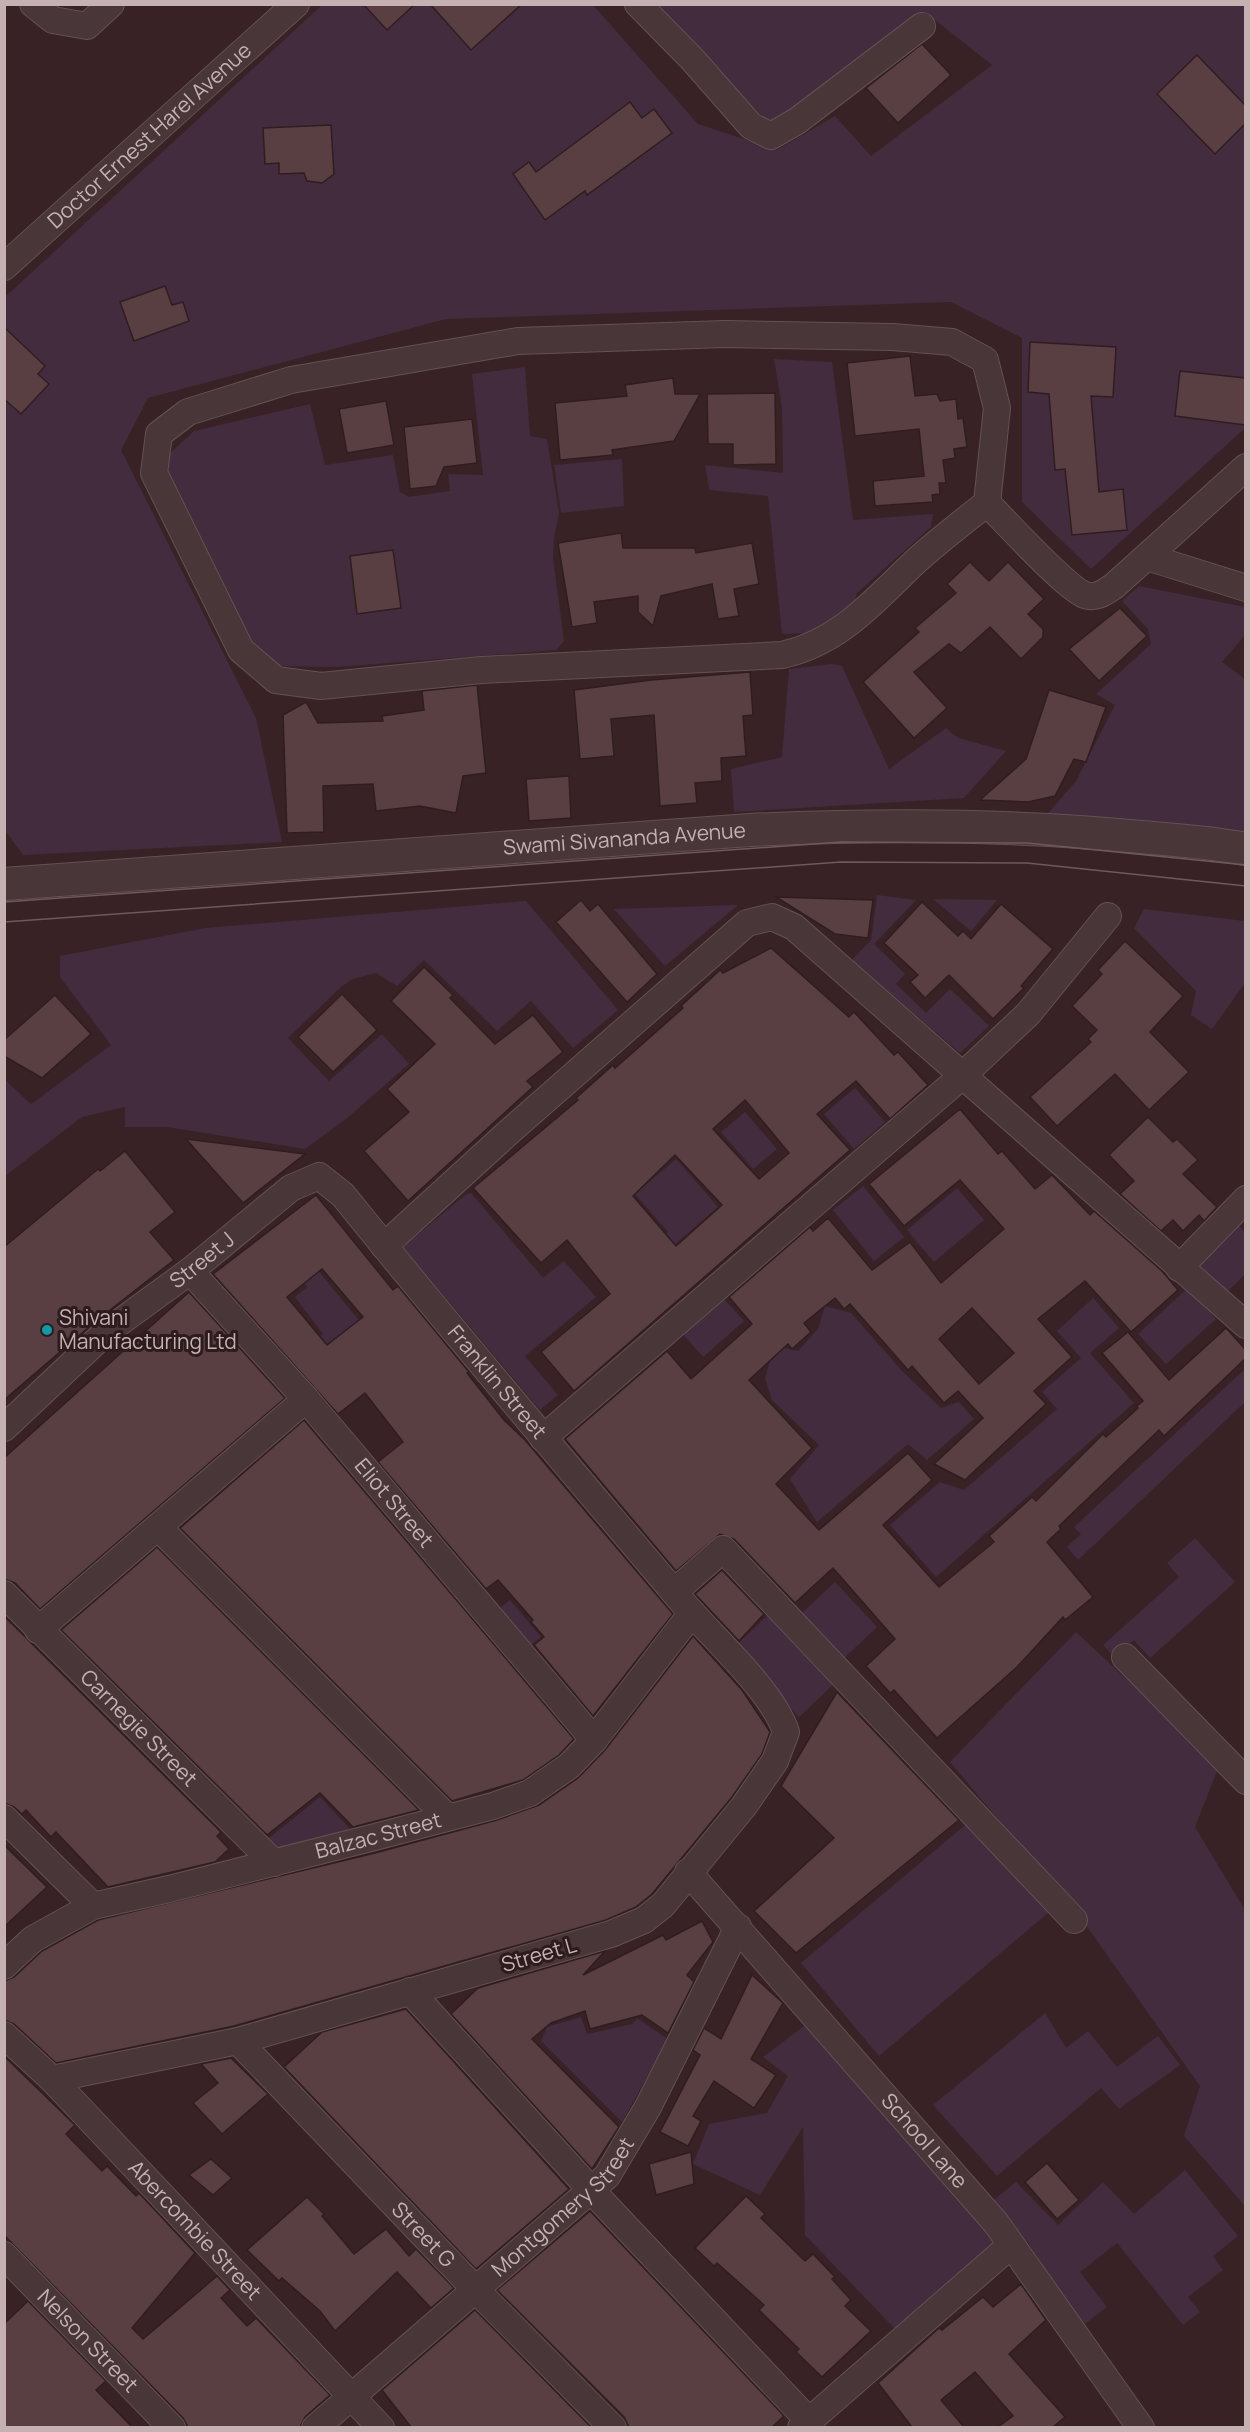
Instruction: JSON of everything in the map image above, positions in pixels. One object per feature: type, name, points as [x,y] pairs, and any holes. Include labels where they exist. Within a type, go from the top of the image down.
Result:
[{"type":"street","points":[[33,4],[53,20],[87,26],[111,4]]},
{"type":"street","name":"Doctor Ernest Harel Avenue","points":[[4,267],[296,4]]},
{"type":"street","points":[[638,4],[693,60],[751,126],[771,136],[796,121],[922,26]]},
{"type":"street","points":[[725,334],[893,337],[952,342],[985,360],[997,408],[987,503],[917,560],[853,622],[804,651],[782,655],[481,670],[321,686],[276,680],[241,650],[154,473],[159,434],[188,412],[291,380],[518,341],[725,334]]},
{"type":"street","points":[[987,503],[1084,595],[1098,596],[1114,586],[1147,557],[1245,466]]},
{"type":"street","points":[[1147,557],[1245,588]]},
{"type":"street","name":"Swami Sivananda Avenue","points":[[4,884],[738,830],[845,825],[938,824],[1065,829],[1245,849]]},
{"type":"street","points":[[543,1438],[962,1076],[1028,1014],[1107,916]]},
{"type":"street","points":[[384,1246],[510,1131],[747,923],[772,917],[794,927],[1245,1326]]},
{"type":"street","name":"Franklin Street","points":[[291,1188],[319,1176],[344,1195],[543,1438],[692,1613]]},
{"type":"street","name":"Street J","points":[[4,1428],[105,1333],[190,1271],[291,1188]]},
{"type":"street","points":[[1179,1268],[1245,1199]]},
{"type":"street","name":"Eliot Street","points":[[190,1271],[306,1400],[594,1740]]},
{"type":"street","points":[[38,1630],[306,1400]]},
{"type":"street","points":[[158,1527],[447,1816]]},
{"type":"street","points":[[674,1592],[723,1549],[1074,1920]]},
{"type":"street","name":"Carnegie Street","points":[[4,1594],[274,1863]]},
{"type":"street","name":"Balzac Street","points":[[4,1966],[33,1939],[93,1906],[274,1863],[447,1816],[493,1806],[530,1793],[569,1766],[594,1740],[692,1613]]},
{"type":"street","name":"Street L","points":[[52,2079],[238,2041],[611,1934],[644,1920],[663,1905],[744,1806],[775,1761],[786,1732],[782,1719],[766,1696],[692,1613]]},
{"type":"street","points":[[1125,1657],[1245,1781]]},
{"type":"street","points":[[4,1818],[93,1906]]},
{"type":"street","name":"School Lane","points":[[688,1872],[996,2223],[1141,2427]]},
{"type":"street","name":"Montgomery Street","points":[[315,2427],[606,2176],[648,2107],[738,1927]]},
{"type":"street","points":[[410,1992],[805,2424],[1011,2245]]},
{"type":"street","name":"Abercombie Street","points":[[4,2035],[52,2079],[381,2427]]},
{"type":"street","name":"Street G","points":[[238,2041],[475,2289],[613,2427]]},
{"type":"street","name":"Nelson Street","points":[[4,2255],[172,2427]]},
{"type":"shaded area","points":[[322,5],[593,5],[698,124],[777,150],[835,116],[871,156],[992,65],[925,12],[770,124],[650,5],[1245,5],[1245,428],[1091,569],[1022,502],[1022,338],[951,302],[446,319],[148,398],[121,450],[256,718],[282,842],[23,855],[5,830],[5,297]]},
{"type":"shaded area","points":[[774,359],[832,362],[853,520],[933,514],[931,527],[857,593],[852,609],[831,623],[809,633],[782,634],[768,496],[709,490],[705,465],[783,473],[782,408]]},
{"type":"shaded area","points":[[525,367],[530,436],[547,439],[559,513],[553,558],[564,641],[556,650],[337,667],[269,666],[203,567],[167,479],[167,456],[194,431],[310,404],[325,465],[393,455],[400,492],[409,497],[450,491],[448,474],[483,475],[472,374]]},
{"type":"shaded area","points":[[622,459],[624,506],[561,513],[554,465]]},
{"type":"shaded area","points":[[1139,586],[1245,607],[1245,635],[1222,662],[1245,679],[1245,842],[1044,818],[1076,781],[1115,705],[1096,694],[1151,644],[1148,629],[1122,601]]},
{"type":"shaded area","points":[[832,664],[842,666],[889,769],[946,728],[958,738],[1006,751],[964,798],[734,812],[731,769],[782,757],[789,669]]},
{"type":"shaded area","points":[[877,895],[916,900],[874,944],[905,974],[896,984],[926,1013],[950,989],[989,1026],[960,1053],[852,960],[871,940]]},
{"type":"shaded area","points":[[933,899],[997,900],[971,931]]},
{"type":"shaded area","points":[[526,901],[618,1010],[573,1048],[531,1001],[497,1031],[424,960],[397,986],[376,973],[353,979],[341,987],[288,1038],[329,1081],[382,1034],[409,1064],[346,1119],[305,1149],[167,1127],[125,1127],[125,1107],[82,1117],[5,1176],[5,1080],[31,1104],[111,1045],[60,977],[60,956],[205,928]]},
{"type":"shaded area","points":[[738,905],[665,966],[614,909]]},
{"type":"shaded area","points":[[1144,909],[1245,921],[1245,983],[1212,1029],[1191,1015],[1196,991],[1134,928]]},
{"type":"shaded area","points":[[855,1088],[885,1122],[854,1149],[824,1114]]},
{"type":"shaded area","points":[[745,1112],[777,1149],[753,1169],[721,1132]]},
{"type":"shaded area","points":[[676,1159],[718,1207],[673,1246],[640,1255],[668,1232],[635,1194]]},
{"type":"shaded area","points":[[863,1186],[904,1237],[874,1261],[833,1210]]},
{"type":"shaded area","points":[[957,1188],[984,1220],[934,1262],[907,1230]]},
{"type":"shaded area","points":[[471,1193],[543,1278],[564,1261],[596,1297],[525,1356],[558,1395],[540,1410],[403,1247],[465,1195]]},
{"type":"shaded area","points":[[1238,1225],[1245,1232],[1245,1274],[1227,1292],[1198,1264]]},
{"type":"shaded area","points":[[316,1268],[379,1345],[399,1394],[347,1329],[323,1347],[317,1339],[323,1334],[295,1297],[307,1287],[302,1280]]},
{"type":"shaded area","points":[[1188,1288],[1216,1319],[1166,1364],[1138,1334]]},
{"type":"shaded area","points":[[722,1297],[744,1321],[703,1357],[682,1333]]},
{"type":"shaded area","points":[[1093,1298],[1119,1328],[1090,1353],[1134,1403],[936,1577],[890,1525],[940,1482],[964,1490],[1057,1409],[1042,1392],[1081,1358],[1057,1331]]},
{"type":"shaded area","points":[[825,1306],[851,1313],[902,1371],[941,1408],[959,1402],[974,1419],[927,1460],[908,1444],[817,1522],[790,1479],[819,1445],[772,1400],[765,1378],[774,1346],[798,1351],[818,1329]]},
{"type":"shaded area","points":[[1245,1369],[1245,1402],[1078,1560],[1067,1547],[1081,1534],[1074,1527]]},
{"type":"shaded area","points":[[1195,1538],[1235,1582],[1150,1658],[1134,1640],[1114,1657],[1103,1645],[1179,1577],[1167,1563]]},
{"type":"shaded area","points":[[835,1582],[877,1627],[842,1660],[800,1615]]},
{"type":"shaded area","points":[[510,1600],[541,1637],[526,1649],[495,1612]]},
{"type":"shaded area","points":[[769,1614],[835,1683],[799,1717],[733,1648]]},
{"type":"shaded area","points":[[1076,1632],[1219,1766],[1195,1827],[1245,1910],[1245,2206],[1184,2136],[1200,2086],[1078,1914],[950,1762]]},
{"type":"shaded area","points":[[320,1797],[354,1833],[279,1850],[269,1838]]},
{"type":"shaded area","points":[[977,1815],[1055,1907],[879,2056],[801,1963]]},
{"type":"shaded area","points":[[1045,2013],[1066,2048],[1088,2031],[1117,2067],[1158,2036],[1180,2065],[1119,2109],[1101,2088],[997,2176],[933,2105]]},
{"type":"shaded area","points":[[581,2017],[587,2034],[632,2024],[637,2018],[668,2039],[622,2122],[541,2041],[547,2027]]},
{"type":"shaded area","points":[[816,2017],[997,2245],[897,2331],[805,2235],[803,2127],[760,2195],[693,2164],[709,2124],[767,2113],[788,2076],[763,2057]]},
{"type":"shaded area","points":[[1185,2170],[1238,2236],[1213,2256],[1223,2270],[1188,2297],[1200,2312],[1183,2325],[1117,2243],[1080,2272],[1107,2307],[1082,2326],[1028,2243],[991,2202],[1016,2182],[1058,2225],[1103,2182],[1134,2214]]},
{"type":"building","points":[[363,4],[415,4],[387,30]]},
{"type":"building","points":[[430,4],[522,4],[471,50]]},
{"type":"building","points":[[922,44],[951,75],[898,123],[866,88]]},
{"type":"building","points":[[1197,55],[1245,105],[1245,124],[1215,154],[1157,94]]},
{"type":"building","points":[[630,102],[642,118],[654,109],[672,133],[587,195],[585,191],[545,220],[513,174],[529,162],[536,172]]},
{"type":"building","points":[[331,125],[334,174],[322,183],[307,181],[304,173],[279,174],[279,163],[265,164],[263,128]]},
{"type":"building","points":[[165,286],[172,305],[183,302],[189,321],[134,341],[120,302]]},
{"type":"building","points":[[4,327],[45,366],[38,374],[49,384],[21,414],[4,399]]},
{"type":"building","points":[[1030,342],[1116,347],[1113,397],[1091,396],[1099,492],[1123,489],[1127,530],[1072,535],[1065,469],[1055,470],[1049,394],[1028,392]]},
{"type":"building","points":[[910,356],[915,396],[937,394],[940,401],[956,399],[958,419],[963,418],[967,447],[954,449],[955,458],[943,460],[946,483],[939,483],[940,494],[932,495],[933,502],[875,506],[873,481],[924,476],[919,429],[855,436],[847,363]]},
{"type":"building","points":[[1180,371],[1245,378],[1245,425],[1175,416]]},
{"type":"building","points":[[673,378],[675,394],[700,394],[674,441],[612,450],[613,455],[560,460],[555,403],[627,396],[625,385]]},
{"type":"building","points":[[775,393],[776,464],[733,465],[733,444],[708,444],[707,394]]},
{"type":"building","points":[[386,401],[394,445],[347,453],[339,409]]},
{"type":"building","points":[[472,419],[477,463],[444,467],[436,486],[410,489],[404,427]]},
{"type":"building","points":[[621,533],[623,548],[695,548],[696,553],[752,543],[759,584],[734,589],[739,616],[718,619],[712,584],[661,596],[653,626],[638,612],[638,596],[594,602],[597,623],[572,627],[558,543]]},
{"type":"building","points":[[393,550],[401,608],[357,614],[350,556]]},
{"type":"building","points":[[970,562],[989,581],[1008,562],[1044,599],[1028,614],[1043,629],[1043,637],[1021,659],[990,627],[961,653],[949,644],[914,672],[947,708],[914,738],[863,682],[919,632],[915,628],[956,593],[947,584]]},
{"type":"building","points":[[1120,608],[1147,636],[1099,681],[1069,649]]},
{"type":"building","points":[[750,672],[753,715],[743,716],[746,756],[721,758],[722,781],[695,783],[697,803],[660,806],[654,715],[611,719],[614,756],[580,759],[574,690],[651,680]]},
{"type":"building","points":[[477,685],[486,773],[463,776],[456,813],[420,806],[376,811],[373,784],[323,786],[324,832],[287,833],[283,715],[306,702],[318,723],[383,721],[382,716],[424,710],[422,691]]},
{"type":"building","points":[[1049,690],[1106,707],[1086,762],[1074,759],[1055,796],[1028,802],[980,800],[1026,759]]},
{"type":"building","points":[[569,776],[571,818],[529,821],[526,779]]},
{"type":"building","points":[[776,897],[873,900],[868,938],[835,934]]},
{"type":"building","points":[[581,900],[590,911],[598,904],[657,974],[627,1002],[556,922]]},
{"type":"building","points":[[922,902],[958,936],[963,931],[971,939],[1001,904],[1053,949],[1021,986],[1024,988],[993,1019],[949,975],[925,998],[910,982],[918,975],[884,943]]},
{"type":"building","points":[[1125,941],[1183,996],[1150,1032],[1189,1072],[1149,1110],[1115,1074],[1057,1126],[1030,1097],[1091,1042],[1088,1039],[1097,1030],[1072,1006],[1102,974],[1098,970]]},
{"type":"building","points":[[771,948],[849,1017],[854,1012],[894,1055],[898,1052],[928,1085],[890,1119],[856,1081],[817,1114],[850,1150],[574,1391],[541,1352],[610,1294],[567,1240],[541,1263],[473,1188],[578,1100],[576,1098],[613,1065],[615,1068],[683,1008],[681,1006],[720,970],[723,973]],"holes":[[[745,1100],[789,1153],[759,1179],[713,1129]],[[675,1155],[722,1205],[676,1246],[633,1196]]]},
{"type":"building","points":[[424,967],[453,995],[450,998],[495,1044],[533,1015],[563,1052],[527,1081],[533,1087],[408,1201],[364,1151],[409,1112],[387,1089],[435,1044],[391,1001]]},
{"type":"building","points":[[342,994],[377,1030],[333,1072],[298,1037]]},
{"type":"building","points":[[55,995],[91,1034],[42,1078],[4,1056],[4,1040]]},
{"type":"building","points":[[960,1109],[998,1154],[1002,1151],[1035,1189],[1052,1175],[1090,1215],[1094,1211],[1162,1271],[1178,1290],[1131,1332],[1085,1281],[1038,1319],[1072,1357],[1034,1391],[1046,1404],[965,1480],[934,1464],[983,1418],[958,1391],[944,1403],[912,1366],[908,1370],[850,1304],[844,1309],[835,1298],[804,1323],[811,1332],[792,1349],[788,1344],[749,1380],[812,1448],[776,1484],[819,1530],[908,1453],[932,1480],[883,1525],[939,1587],[994,1542],[989,1536],[1032,1497],[1036,1501],[1103,1434],[1106,1437],[1138,1408],[1137,1406],[1143,1401],[1102,1353],[1128,1332],[1169,1380],[1226,1328],[1245,1349],[1245,1359],[1164,1436],[1159,1430],[1059,1526],[1061,1529],[1047,1542],[1093,1597],[1065,1620],[1063,1617],[1017,1667],[937,1738],[894,1690],[890,1693],[866,1666],[895,1639],[833,1568],[795,1603],[734,1539],[720,1534],[676,1571],[565,1439],[667,1351],[691,1379],[752,1324],[729,1297],[810,1227],[813,1231],[828,1218],[872,1270],[910,1242],[941,1283],[1004,1229],[960,1180],[904,1226],[869,1184]],"holes":[[[972,1308],[1014,1353],[979,1384],[939,1339]]]},
{"type":"building","points":[[1148,1117],[1173,1142],[1177,1139],[1198,1160],[1183,1174],[1217,1207],[1204,1221],[1199,1215],[1183,1231],[1173,1220],[1161,1231],[1120,1194],[1134,1181],[1109,1155]]},
{"type":"building","points":[[186,1139],[305,1154],[243,1203]]},
{"type":"building","name":"Shivani Manufacturing Ltd","points":[[125,1151],[175,1212],[150,1232],[174,1260],[96,1321],[4,1400],[4,1247],[98,1169],[100,1171]]},
{"type":"building","points":[[316,1195],[393,1290],[398,1286],[469,1372],[467,1373],[504,1420],[525,1440],[673,1614],[593,1716],[534,1645],[544,1637],[531,1622],[533,1620],[498,1580],[486,1589],[378,1462],[403,1442],[365,1393],[338,1414],[213,1274]],"holes":[[[322,1269],[363,1317],[327,1345],[287,1297]]]},
{"type":"building","points":[[189,1292],[285,1398],[40,1609],[15,1583],[4,1579],[4,1458]]},
{"type":"building","points":[[304,1420],[574,1739],[559,1755],[523,1780],[452,1801],[180,1528]]},
{"type":"building","points":[[157,1547],[419,1810],[353,1827],[320,1793],[267,1835],[61,1630]]},
{"type":"building","points":[[722,1570],[764,1614],[739,1641],[695,1594]]},
{"type":"building","points":[[4,1616],[221,1832],[217,1836],[229,1849],[215,1862],[108,1887],[56,1832],[51,1837],[26,1810],[22,1814],[14,1807],[4,1803]]},
{"type":"building","points":[[693,1636],[742,1690],[770,1732],[762,1754],[732,1797],[652,1894],[636,1907],[606,1920],[234,2026],[56,2063],[14,2024],[4,2020],[4,1981],[14,1977],[42,1951],[98,1920],[375,1853],[497,1820],[539,1805],[578,1778],[605,1750]]},
{"type":"building","points":[[837,1692],[959,1820],[796,1953],[754,1911],[834,1838],[781,1786]]},
{"type":"building","points":[[4,1845],[47,1887],[4,1927]]},
{"type":"building","points":[[702,1921],[713,1942],[687,1975],[694,1982],[668,2033],[642,2015],[590,2029],[585,2011],[551,2023],[532,2039],[619,2127],[592,2169],[451,2014],[478,1988],[605,1951],[583,1975],[663,1935],[666,1940]]},
{"type":"building","points":[[752,1975],[783,2003],[751,2059],[776,2075],[754,2108],[714,2081],[693,2116],[701,2121],[688,2146],[660,2132],[700,2055],[693,2050],[704,2028],[721,2039]]},
{"type":"building","points":[[406,2009],[569,2189],[476,2269],[284,2067],[322,2032]]},
{"type":"building","points":[[4,2056],[75,2125],[66,2134],[102,2171],[107,2166],[136,2196],[139,2193],[195,2253],[132,2328],[143,2339],[217,2276],[230,2290],[221,2298],[247,2326],[256,2318],[330,2395],[305,2417],[300,2427],[188,2427],[183,2418],[4,2235]]},
{"type":"building","points":[[231,2058],[268,2094],[222,2134],[193,2103],[218,2083],[201,2064]]},
{"type":"building","points":[[691,2152],[694,2184],[656,2195],[649,2164]]},
{"type":"building","points":[[211,2159],[232,2178],[213,2195],[189,2175]]},
{"type":"building","points":[[1047,2163],[1079,2200],[1057,2219],[1025,2182]]},
{"type":"building","points":[[746,2196],[765,2214],[761,2218],[805,2261],[813,2254],[835,2277],[832,2279],[851,2300],[845,2306],[871,2331],[822,2377],[796,2352],[799,2349],[759,2310],[764,2305],[717,2263],[714,2266],[695,2248]]},
{"type":"building","points":[[307,2197],[324,2214],[322,2216],[354,2254],[386,2229],[409,2256],[416,2249],[454,2288],[431,2308],[397,2272],[335,2331],[320,2311],[282,2278],[279,2281],[247,2250]]},
{"type":"building","points":[[590,2211],[784,2416],[772,2427],[629,2427],[624,2417],[497,2290]]},
{"type":"building","points":[[1021,2284],[1046,2320],[1009,2354],[1065,2417],[1053,2427],[998,2427],[1013,2416],[975,2372],[941,2400],[964,2427],[912,2427],[878,2383],[939,2328],[942,2330],[983,2297],[993,2307]]},
{"type":"building","points":[[28,2301],[106,2381],[96,2390],[132,2427],[4,2427],[4,2324]]},
{"type":"building","points":[[475,2310],[591,2427],[411,2427],[382,2390]]},
{"type":"tram line","points":[[4,902],[841,842],[1027,843],[1246,865]]},
{"type":"tram line","points":[[4,922],[841,862],[1027,863],[1246,886]]},
{"type":"place","name":"Shivani Manufacturing Ltd","points":[[47,1330]]}]
